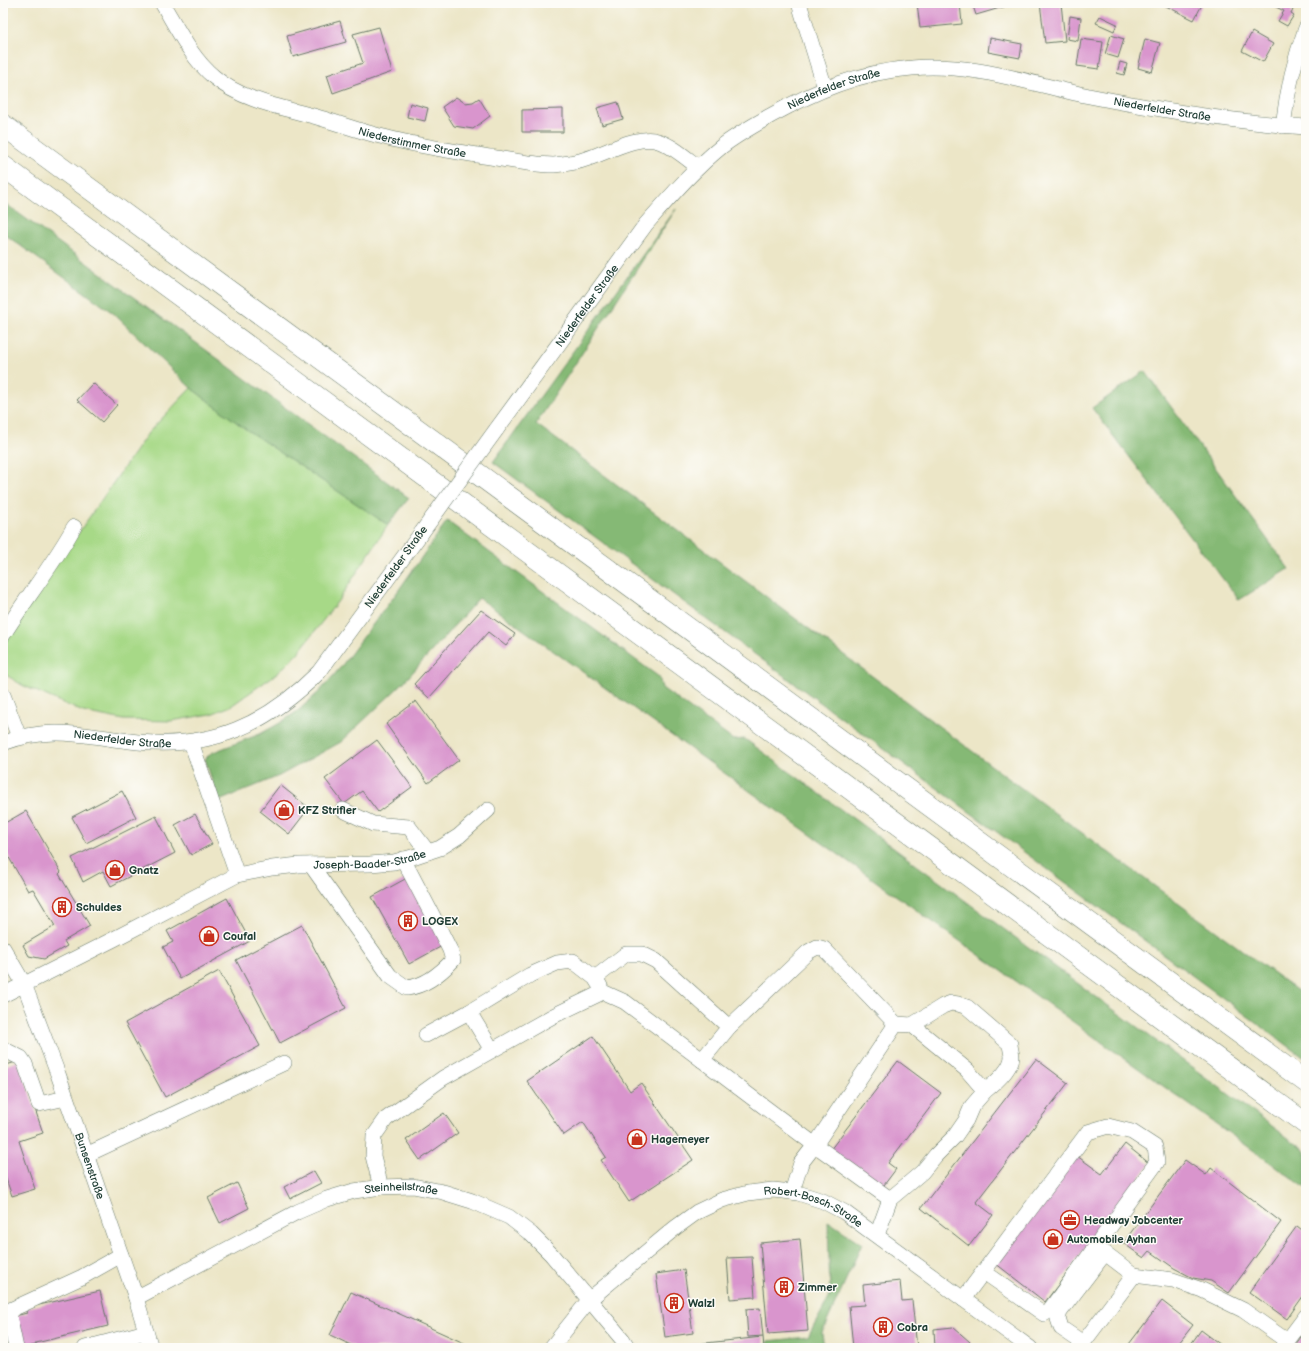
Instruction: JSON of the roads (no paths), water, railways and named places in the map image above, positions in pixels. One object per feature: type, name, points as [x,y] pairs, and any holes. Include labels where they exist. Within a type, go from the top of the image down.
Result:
[{"type":"highway","points":[[3,125],[1306,1082]]},
{"type":"highway","points":[[3,166],[1306,1124]]},
{"type":"street","name":"Niederstimmer Straße","points":[[162,3],[200,63],[214,77],[230,88],[269,104],[383,137],[426,147],[553,165],[586,160],[646,139],[656,140],[665,143],[698,167]]},
{"type":"street","points":[[799,3],[825,88]]},
{"type":"street","points":[[1283,126],[1286,99],[1292,73],[1306,28]]},
{"type":"street","name":"Niederfelder Straße","points":[[3,743],[19,737],[44,732],[63,732],[138,742],[191,742],[228,733],[244,727],[270,713],[301,690],[319,672],[646,224],[670,196],[698,167],[723,146],[746,130],[796,102],[825,88],[883,72],[913,68],[941,67],[988,73],[1089,96],[1196,115],[1283,126],[1306,127]]},
{"type":"street","points":[[3,635],[22,604],[63,547],[74,527]]},
{"type":"street","points":[[3,695],[19,737]]},
{"type":"street","points":[[191,742],[237,875]]},
{"type":"street","points":[[343,810],[373,824],[409,827],[428,852]]},
{"type":"street","name":"Joseph-Baader-Straße","points":[[24,984],[237,875],[272,868],[311,865],[370,864],[402,860],[440,848],[459,836],[488,810]]},
{"type":"street","points":[[311,865],[390,976],[407,988],[416,987],[436,976],[453,960],[447,944],[402,860]]},
{"type":"street","points":[[702,1060],[729,1027],[808,952],[817,947],[824,949],[896,1024],[912,1025],[943,1006],[951,1003],[958,1004],[967,1007],[1010,1044],[1012,1058],[1005,1072],[998,1081],[985,1091],[972,1106],[966,1120],[955,1136],[922,1172],[890,1199],[877,1235]]},
{"type":"street","name":"Bunsenstraße","points":[[3,948],[24,984],[121,1255],[151,1348]]},
{"type":"street","points":[[595,978],[626,954],[642,954],[656,961],[729,1027]]},
{"type":"street","points":[[426,1035],[469,1012],[530,975],[557,963],[573,962],[595,978],[603,992],[625,1002],[815,1145],[890,1199]]},
{"type":"street","points":[[3,995],[24,984]]},
{"type":"street","points":[[381,1187],[373,1156],[374,1136],[386,1119],[443,1078],[552,1016],[603,992]]},
{"type":"street","points":[[469,1012],[492,1050]]},
{"type":"street","points":[[792,1192],[801,1163],[815,1145],[896,1024]]},
{"type":"street","points":[[912,1025],[967,1070],[985,1091]]},
{"type":"street","points":[[3,1050],[21,1058],[25,1064],[39,1104],[66,1098]]},
{"type":"street","points":[[86,1155],[284,1063]]},
{"type":"street","points":[[964,1299],[984,1272],[1088,1132],[1108,1126],[1132,1132],[1155,1147],[1157,1162],[1049,1311],[1044,1314],[984,1272]]},
{"type":"street","name":"Steinheilstraße","points":[[136,1298],[297,1212],[327,1199],[381,1187],[413,1186],[443,1192],[472,1201],[509,1217],[531,1234],[551,1254],[590,1299],[628,1348]]},
{"type":"street","name":"Robert-Bosch-Straße","points":[[551,1348],[590,1299],[675,1228],[698,1212],[722,1200],[748,1193],[773,1190],[792,1192],[823,1201],[839,1209],[877,1235],[1030,1348]]},
{"type":"street","points":[[1134,1275],[1081,1345],[1061,1328],[1058,1319],[1060,1312],[1105,1253],[1134,1275],[1173,1280],[1202,1290],[1243,1310],[1284,1344],[1306,1316]]},
{"type":"street","points":[[16,1348],[8,1311],[82,1277],[121,1255]]},
{"type":"street","points":[[85,1348],[146,1332]]},
{"type":"place","name":"KFZ Strifler","points":[[284,810]]},
{"type":"place","name":"Gnatz","points":[[115,870]]},
{"type":"place","name":"Schuldes","points":[[62,907]]},
{"type":"place","name":"LOGEX","points":[[408,921]]},
{"type":"place","name":"Coufal","points":[[209,936]]},
{"type":"place","name":"Hagemeyer","points":[[637,1139]]},
{"type":"place","name":"Headway Jobcenter","points":[[1070,1220]]},
{"type":"place","name":"Automobile Ayhan","points":[[1053,1239]]},
{"type":"place","name":"Zimmer","points":[[784,1287]]},
{"type":"place","name":"Walzl","points":[[674,1303]]},
{"type":"place","name":"Cobra","points":[[883,1327]]}]
